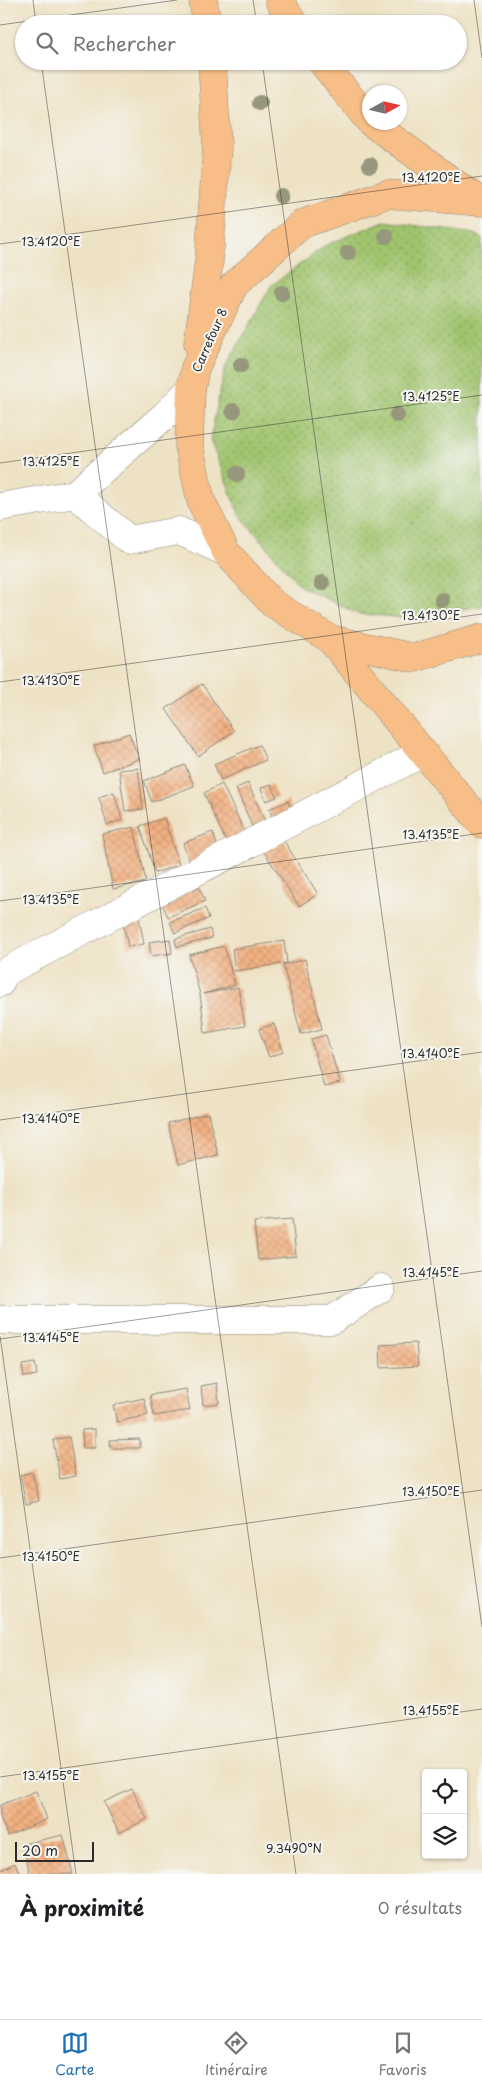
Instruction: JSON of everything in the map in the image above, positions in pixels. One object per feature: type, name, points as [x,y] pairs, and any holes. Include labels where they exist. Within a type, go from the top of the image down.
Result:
[{"type":"main road","points":[[203,0],[206,15]]},
{"type":"main road","points":[[279,0],[288,15]]},
{"type":"main road","points":[[193,378],[209,261],[217,146],[213,70]]},
{"type":"main road","points":[[328,70],[362,112]]},
{"type":"main road","points":[[381,130],[480,201]]},
{"type":"main road","name":"Carrefour 8","points":[[480,201],[387,194],[302,224],[234,285],[193,378],[189,446],[201,501],[226,552],[272,603],[330,640],[414,658],[482,638]]},
{"type":"main road","points":[[330,640],[482,824]]},
{"type":"street","points":[[0,507],[75,494],[164,416],[193,378]]},
{"type":"street","points":[[75,494],[129,540],[179,530],[226,552]]},
{"type":"street","points":[[0,983],[5,972],[422,753]]},
{"type":"street","points":[[0,1320],[332,1320],[381,1288]]},
{"type":"green space","points":[[384,221],[475,234],[482,238],[482,606],[405,618],[358,614],[300,586],[239,514],[210,440],[225,368],[271,286],[326,245]]},
{"type":"building","points":[[202,684],[234,731],[198,756],[166,709]]},
{"type":"building","points":[[129,733],[139,759],[103,772],[94,746]]},
{"type":"building","points":[[259,745],[266,760],[221,780],[214,764]]},
{"type":"building","points":[[185,765],[194,786],[152,802],[144,781]]},
{"type":"building","points":[[138,768],[143,809],[125,811],[119,770]]},
{"type":"building","points":[[248,783],[267,826],[254,831],[236,788]]},
{"type":"building","points":[[222,784],[247,837],[228,846],[204,793]]},
{"type":"building","points":[[271,784],[277,797],[266,801],[261,788]]},
{"type":"building","points":[[114,792],[122,820],[107,825],[99,797]]},
{"type":"building","points":[[288,801],[294,815],[276,824],[269,809]]},
{"type":"building","points":[[164,818],[179,865],[155,873],[140,826]]},
{"type":"building","points":[[134,827],[146,882],[113,889],[102,834]]},
{"type":"building","points":[[213,832],[220,855],[190,865],[183,843]]},
{"type":"building","points":[[282,838],[318,894],[299,906],[263,850]]},
{"type":"building","points":[[199,887],[205,901],[168,917],[162,903]]},
{"type":"building","points":[[205,908],[209,918],[175,933],[170,922]]},
{"type":"building","points":[[138,913],[144,944],[128,947],[122,916]]},
{"type":"building","points":[[210,929],[212,938],[177,947],[175,939]]},
{"type":"building","points":[[170,939],[172,953],[151,956],[149,942]]},
{"type":"building","points":[[284,941],[287,963],[235,971],[232,949]]},
{"type":"building","points":[[224,946],[235,985],[203,994],[238,987],[245,1026],[205,1033],[200,994],[189,955]]},
{"type":"building","points":[[305,959],[322,1029],[301,1034],[283,965]]},
{"type":"building","points":[[274,1024],[283,1052],[269,1057],[259,1029]]},
{"type":"building","points":[[326,1035],[340,1083],[324,1087],[311,1039]]},
{"type":"building","points":[[208,1113],[218,1155],[178,1165],[168,1123]]},
{"type":"building","points":[[292,1219],[296,1256],[258,1260],[254,1222]]},
{"type":"building","points":[[416,1343],[418,1366],[381,1368],[380,1345]]},
{"type":"building","points":[[35,1363],[37,1375],[24,1377],[22,1365]]},
{"type":"building","points":[[217,1383],[219,1403],[203,1405],[201,1386]]},
{"type":"building","points":[[186,1389],[190,1410],[154,1416],[150,1395]]},
{"type":"building","points":[[144,1398],[148,1415],[117,1422],[113,1405]]},
{"type":"building","points":[[95,1429],[95,1448],[83,1448],[82,1430]]},
{"type":"building","points":[[69,1437],[76,1476],[60,1479],[53,1440]]},
{"type":"building","points":[[140,1439],[140,1448],[111,1448],[110,1440]]},
{"type":"building","points":[[32,1472],[39,1501],[26,1504],[20,1475]]},
{"type":"building","points":[[132,1789],[147,1819],[119,1833],[104,1802]]},
{"type":"building","points":[[36,1791],[47,1819],[8,1836],[0,1817],[0,1805]]},
{"type":"building","points":[[63,1835],[73,1874],[30,1874],[23,1844]]},
{"type":"building","points":[[15,1863],[20,1874],[0,1874],[0,1870]]}]
